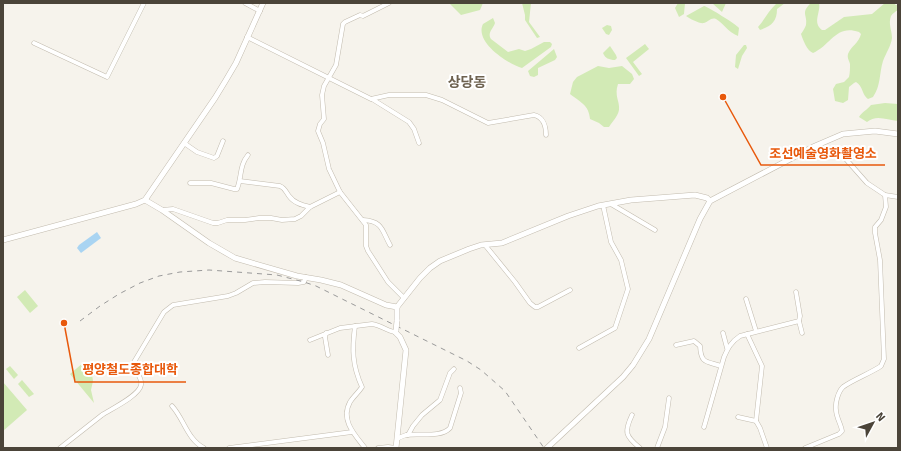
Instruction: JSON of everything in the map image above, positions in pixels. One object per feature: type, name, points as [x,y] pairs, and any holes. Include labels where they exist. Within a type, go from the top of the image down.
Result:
[{"type":"street","points":[[34,43],[107,77],[144,3]]},
{"type":"street","points":[[245,3],[260,11]]},
{"type":"street","points":[[3,240],[136,204],[144,200],[226,80],[236,63],[264,3]]},
{"type":"street","points":[[390,3],[363,16],[360,15],[343,24],[336,65],[324,86],[322,95],[324,119],[320,124],[318,131],[323,143],[329,169],[340,192],[366,225],[366,246],[368,251],[388,282],[404,298]]},
{"type":"street","points":[[248,37],[371,99],[409,122],[419,143]]},
{"type":"street","points":[[371,99],[389,95],[426,95],[442,100],[488,123],[534,115],[538,116],[542,121],[546,130],[546,135]]},
{"type":"street","points":[[549,448],[623,376],[641,355],[700,220],[710,201],[815,146],[843,134],[875,131],[898,134]]},
{"type":"street","points":[[184,143],[197,152],[214,158],[217,156],[223,141]]},
{"type":"street","points":[[815,146],[844,157],[867,184],[885,195],[898,197]]},
{"type":"street","points":[[190,183],[211,183],[237,189],[240,182],[240,170],[248,155]]},
{"type":"street","points":[[240,182],[283,187],[292,200],[301,205],[310,207]]},
{"type":"street","points":[[162,210],[173,210],[213,223],[227,220],[259,218],[291,220],[301,216],[310,207],[340,192]]},
{"type":"street","points":[[395,331],[397,307],[420,278],[440,260],[469,248],[502,243],[568,216],[603,205],[639,199],[695,194],[707,198],[710,201]]},
{"type":"street","points":[[805,448],[842,431],[836,412],[836,404],[838,395],[842,388],[881,366],[884,359],[880,260],[875,227],[881,220],[886,207],[885,195]]},
{"type":"street","points":[[144,200],[162,210],[235,258],[341,286],[386,305],[397,307]]},
{"type":"street","points":[[610,204],[655,230]]},
{"type":"street","points":[[579,348],[615,328],[628,289],[621,260],[611,242],[603,205]]},
{"type":"street","points":[[363,220],[370,220],[378,224],[382,228],[390,245]]},
{"type":"street","points":[[485,245],[530,303],[535,307],[538,307],[570,290]]},
{"type":"street","points":[[60,448],[103,414],[127,400],[140,388],[141,382],[134,367],[134,362],[162,316],[173,305],[228,296],[253,284],[266,282],[304,282],[306,277]]},
{"type":"street","points":[[796,292],[800,316],[799,321],[802,333]]},
{"type":"street","points":[[746,299],[756,331]]},
{"type":"street","points":[[704,427],[721,366],[728,348],[733,341],[756,331],[799,321]]},
{"type":"street","points":[[310,340],[326,333],[355,326],[372,324],[378,324],[390,331],[395,331],[400,337],[406,350],[396,448],[378,448]]},
{"type":"street","points":[[355,326],[352,351],[354,366],[362,387],[347,408],[347,420],[352,432],[365,448]]},
{"type":"street","points":[[326,333],[325,337],[328,355]]},
{"type":"street","points":[[723,333],[728,348]]},
{"type":"street","points":[[747,334],[762,366],[756,420],[767,448]]},
{"type":"street","points":[[676,344],[694,341],[700,346],[701,356],[704,360],[721,366]]},
{"type":"street","points":[[408,435],[422,415],[440,400],[450,373],[454,369]]},
{"type":"street","points":[[397,439],[408,435],[432,434],[448,431],[461,393],[460,388]]},
{"type":"street","points":[[657,448],[665,427],[669,398]]},
{"type":"street","points":[[172,406],[193,439],[204,448]]},
{"type":"street","points":[[632,415],[627,426],[627,435],[640,448]]},
{"type":"street","points":[[738,417],[756,420]]},
{"type":"street","points":[[230,448],[352,432]]},
{"type":"green space","points":[[449,3],[483,3],[480,10],[461,15]]},
{"type":"green space","points":[[522,3],[531,3],[529,22],[540,37],[537,38],[525,20]]},
{"type":"green space","points":[[678,3],[685,3],[684,14],[679,17],[675,8]]},
{"type":"green space","points":[[712,3],[726,3],[722,12]]},
{"type":"green space","points":[[777,3],[785,3],[777,9],[776,17],[773,23],[760,30],[758,27]]},
{"type":"green space","points":[[811,3],[819,3],[817,21],[822,30],[825,30],[844,17],[872,14],[885,3],[896,3],[895,5],[898,5],[898,10],[891,16],[890,19],[892,38],[890,47],[883,61],[879,84],[873,97],[868,99],[856,82],[849,87],[848,100],[843,103],[835,101],[833,89],[836,84],[844,82],[849,77],[850,64],[848,54],[859,40],[861,34],[851,30],[839,33],[819,49],[813,53],[811,52],[801,34],[806,25],[805,12]]},
{"type":"green space","points":[[704,6],[737,26],[739,28],[738,36],[716,19],[702,23],[686,16]]},
{"type":"green space","points":[[493,18],[495,23],[490,33],[490,37],[508,52],[519,49],[525,51],[544,42],[550,42],[552,44],[551,47],[522,68],[516,66],[501,57],[483,38],[483,24]]},
{"type":"green space","points":[[607,25],[611,26],[612,30],[609,35],[606,34],[602,28]]},
{"type":"green space","points":[[645,44],[649,49],[633,62],[642,74],[639,76],[626,58]]},
{"type":"green space","points":[[744,45],[746,45],[747,48],[742,56],[738,69],[735,67],[736,55]]},
{"type":"green space","points":[[610,46],[616,55],[617,58],[615,60],[611,60],[603,53]]},
{"type":"green space","points":[[554,49],[557,57],[555,60],[538,68],[538,75],[534,77],[530,76],[528,71]]},
{"type":"green space","points":[[598,66],[609,68],[622,66],[632,74],[634,79],[630,84],[618,84],[617,95],[619,110],[609,127],[604,127],[590,119],[586,107],[570,94],[573,82],[577,77]]},
{"type":"green space","points":[[885,103],[898,104],[898,121],[874,118],[867,122],[859,117],[871,105]]},
{"type":"green space","points":[[25,290],[38,306],[30,313],[17,297]]},
{"type":"green space","points":[[83,363],[92,374],[93,381],[91,390],[94,403],[70,374]]},
{"type":"green space","points":[[10,366],[18,375],[14,379],[6,369]]},
{"type":"green space","points":[[22,380],[34,394],[29,397],[18,384]]},
{"type":"green space","points":[[3,382],[27,410],[3,431]]},
{"type":"water","points":[[97,232],[101,238],[81,253],[77,248],[79,245]]},
{"type":"railway","points":[[80,321],[100,306],[140,283],[159,276],[180,272],[209,270],[277,275],[304,282],[316,286],[467,361],[481,370],[505,391],[544,448]]},
{"type":"place","name":"조선예술영화촬영소","points":[[723,97]]},
{"type":"place","name":"평양철도종합대학","points":[[64,323]]},
{"type":"district","name":"상당동","points":[[467,82]]}]
